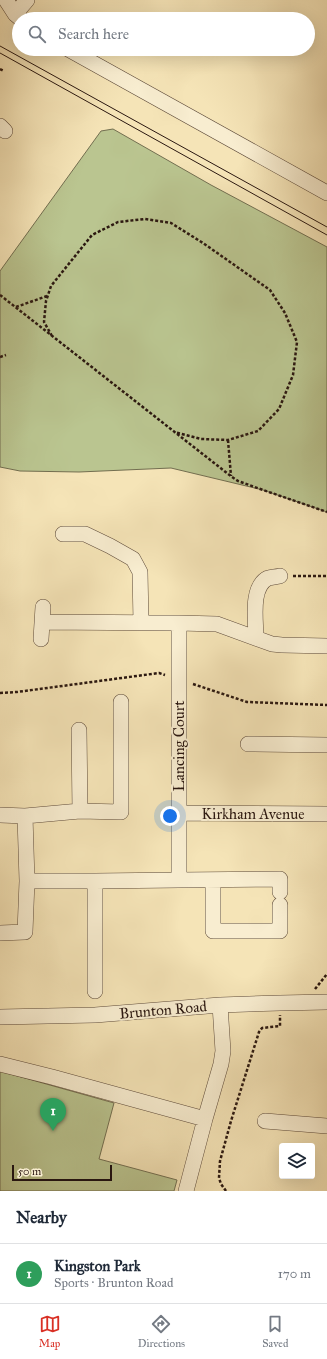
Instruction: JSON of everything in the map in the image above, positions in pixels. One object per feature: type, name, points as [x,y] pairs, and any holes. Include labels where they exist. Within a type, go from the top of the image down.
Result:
[{"type":"street","points":[[6,0],[15,12]]},
{"type":"street","points":[[20,12],[27,0]]},
{"type":"street","points":[[81,56],[327,193]]},
{"type":"street","points":[[63,534],[85,534],[133,559],[140,572],[141,622]]},
{"type":"street","points":[[256,638],[256,597],[258,588],[269,578],[280,576]]},
{"type":"street","points":[[41,639],[42,614],[141,622],[217,624],[272,644],[327,646]]},
{"type":"street","name":"Lancing Court","points":[[179,622],[179,880]]},
{"type":"street","points":[[0,815],[25,816],[80,811],[121,812],[121,702]]},
{"type":"street","points":[[79,730],[80,811]]},
{"type":"street","points":[[248,744],[327,745]]},
{"type":"street","name":"Kirkham Avenue","points":[[180,814],[327,814]]},
{"type":"street","points":[[0,933],[25,932],[27,881],[25,816]]},
{"type":"street","points":[[27,881],[280,879],[280,931],[213,931],[213,880]]},
{"type":"street","points":[[95,881],[95,991]]},
{"type":"street","name":"Brunton Road","points":[[0,1017],[35,1018],[95,1015],[220,1005],[327,1002]]},
{"type":"street","points":[[186,1191],[221,1064],[223,1051],[220,1005]]},
{"type":"street","points":[[0,1064],[205,1120]]},
{"type":"street","points":[[265,1121],[327,1126]]},
{"type":"path","points":[[0,69],[4,71]]},
{"type":"path","points":[[52,336],[44,322],[46,301],[51,286],[92,234],[118,222],[145,219],[171,223],[203,243],[270,290],[285,313],[297,342],[293,375],[279,409],[258,431],[228,440],[201,439],[174,432]]},
{"type":"path","points":[[0,295],[238,481],[327,512]]},
{"type":"path","points":[[16,308],[48,296]]},
{"type":"path","points":[[0,357],[6,355]]},
{"type":"path","points":[[228,440],[232,477]]},
{"type":"path","points":[[280,576],[327,576]]},
{"type":"path","points":[[314,990],[327,974]]},
{"type":"path","points":[[226,1191],[221,1184],[219,1172],[220,1161],[231,1121],[259,1032],[262,1028],[280,1026],[280,1012]]},
{"type":"green space","points":[[113,129],[211,185],[327,247],[327,512],[263,490],[171,468],[79,472],[20,471],[0,467],[0,271],[101,131]]},
{"type":"green space","points":[[0,1071],[114,1103],[99,1159],[177,1180],[174,1191],[0,1191]]},
{"type":"tram line","points":[[0,46],[12,53]]},
{"type":"tram line","points":[[0,53],[327,235]]},
{"type":"tram line","points":[[18,56],[327,227]]},
{"type":"place","name":"Kingston Park","points":[[53,1131]]}]
